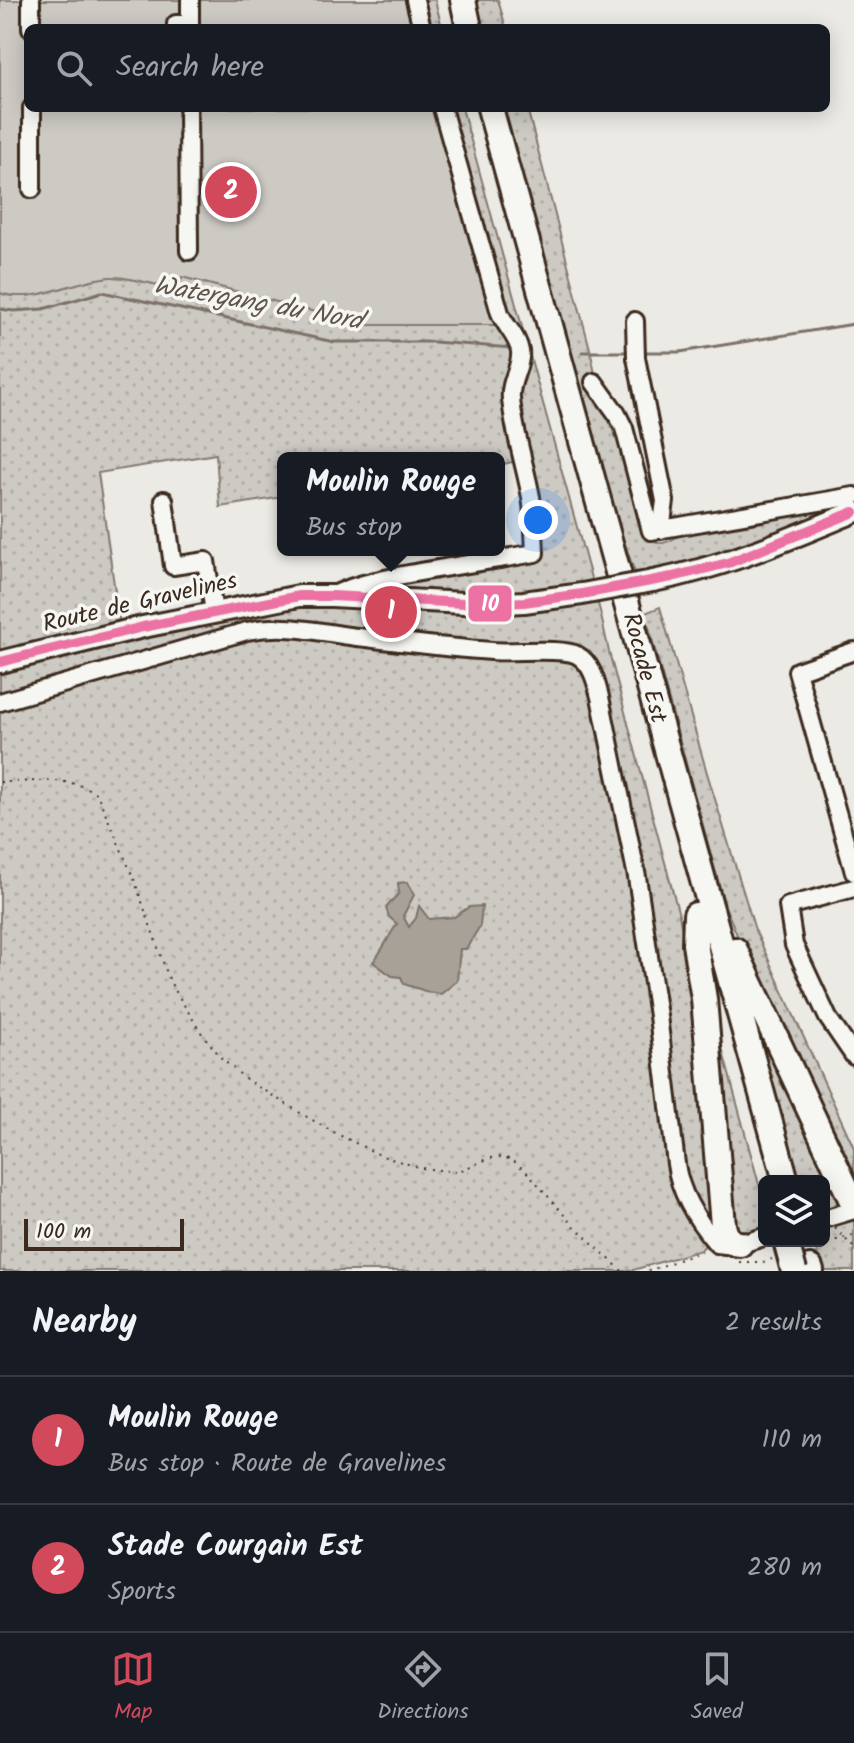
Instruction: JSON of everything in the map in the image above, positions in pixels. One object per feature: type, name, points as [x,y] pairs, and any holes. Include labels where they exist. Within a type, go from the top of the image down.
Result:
[{"type":"highway","points":[[447,0],[453,24]]},
{"type":"highway","points":[[463,0],[468,24]]},
{"type":"highway","name":"Rocade Est","points":[[475,112],[768,1175]]},
{"type":"highway","name":"Rocade Est","points":[[491,112],[784,1175]]},
{"type":"highway","points":[[689,829],[745,973],[854,1208]]},
{"type":"highway","points":[[696,915],[695,944],[704,999],[724,1228],[731,1242],[740,1244]]},
{"type":"highway","points":[[789,1247],[802,1270]]},
{"type":"highway","points":[[802,1247],[802,1270]]},
{"type":"main road","name":"Route de Gravelines","points":[[0,662],[115,633],[292,597],[493,604],[582,594],[692,573],[744,557],[854,512]]},
{"type":"street","points":[[31,0],[31,24]]},
{"type":"street","points":[[190,0],[190,24]]},
{"type":"street","points":[[415,0],[421,24]]},
{"type":"street","points":[[32,112],[32,189]]},
{"type":"street","points":[[188,112],[189,251]]},
{"type":"street","points":[[332,596],[348,587],[535,553],[531,496],[510,398],[520,350],[500,313],[443,112]]},
{"type":"street","points":[[635,321],[636,351],[665,501],[661,530]]},
{"type":"street","points":[[594,382],[624,428],[651,531],[854,496]]},
{"type":"street","points":[[164,500],[173,566],[206,561],[214,612]]},
{"type":"street","points":[[374,639],[377,598]]},
{"type":"street","points":[[0,702],[254,630],[290,627],[493,651],[567,652],[577,655],[587,663],[600,697],[637,877],[679,1179],[688,1201],[716,1244],[724,1246],[758,1239]]},
{"type":"street","points":[[852,657],[797,671],[854,872]]},
{"type":"street","points":[[854,888],[788,906],[794,945],[828,1018],[854,1056]]},
{"type":"street","points":[[830,1217],[854,1208]]},
{"type":"path","points":[[0,782],[63,782],[88,788],[97,794],[134,879],[170,982],[212,1048],[247,1080],[339,1135],[400,1162],[457,1172],[490,1158],[504,1157],[515,1162],[571,1223],[622,1271]]},
{"type":"path","points":[[830,1224],[854,1248]]},
{"type":"path","points":[[648,1271],[712,1248]]},
{"type":"shaded area","points":[[0,0],[411,0],[417,24],[24,24],[24,112],[439,112],[498,325],[365,325],[182,277],[179,290],[111,277],[41,294],[14,296],[0,293]]},
{"type":"shaded area","points":[[411,0],[435,0],[441,24],[417,24]]},
{"type":"shaded area","points":[[475,0],[498,0],[505,24],[481,24]]},
{"type":"shaded area","points":[[437,112],[463,112],[600,611],[679,915],[698,1015],[717,1231],[701,1250],[630,1271],[0,1271],[0,293],[14,296],[41,294],[110,277],[178,290],[182,277],[365,325]]},
{"type":"shaded area","points":[[504,112],[528,112],[590,349],[600,399],[618,427],[645,535],[662,543],[687,530],[854,504],[753,548],[637,578],[618,525],[557,317]]},
{"type":"shaded area","points":[[660,607],[755,930],[854,1148],[854,1189],[751,969],[725,906],[645,613]]},
{"type":"shaded area","points":[[407,882],[414,895],[403,916],[409,927],[416,918],[419,906],[429,919],[454,917],[469,907],[482,906],[480,926],[466,949],[460,949],[457,981],[441,994],[404,984],[401,977],[392,976],[373,962],[397,924],[389,917],[386,908],[399,893],[398,883]]},
{"type":"shaded area","points":[[740,977],[841,1192],[836,1206],[830,1211],[830,1175],[795,1175]]},
{"type":"shaded area","points":[[710,1004],[758,1181],[758,1233],[747,1237],[729,1223]]},
{"type":"shaded area","points":[[854,1217],[854,1271],[822,1271],[816,1247],[830,1247],[830,1225]]},
{"type":"waterway","name":"Watergang du Nord","points":[[0,309],[43,309],[102,292],[334,342],[434,342],[512,348]]},
{"type":"waterway","name":"Watergang du Nord","points":[[640,352],[680,352],[854,324]]},
{"type":"waterway","name":"Watergang du Nord","points":[[582,352],[628,352]]},
{"type":"transit line","name":"10","points":[[0,662],[143,627],[299,596],[483,604],[582,594],[728,563],[854,512]]},
{"type":"place","name":"Stade Courgain Est","points":[[231,192]]},
{"type":"place","name":"Moulin Rouge","points":[[391,612]]}]
